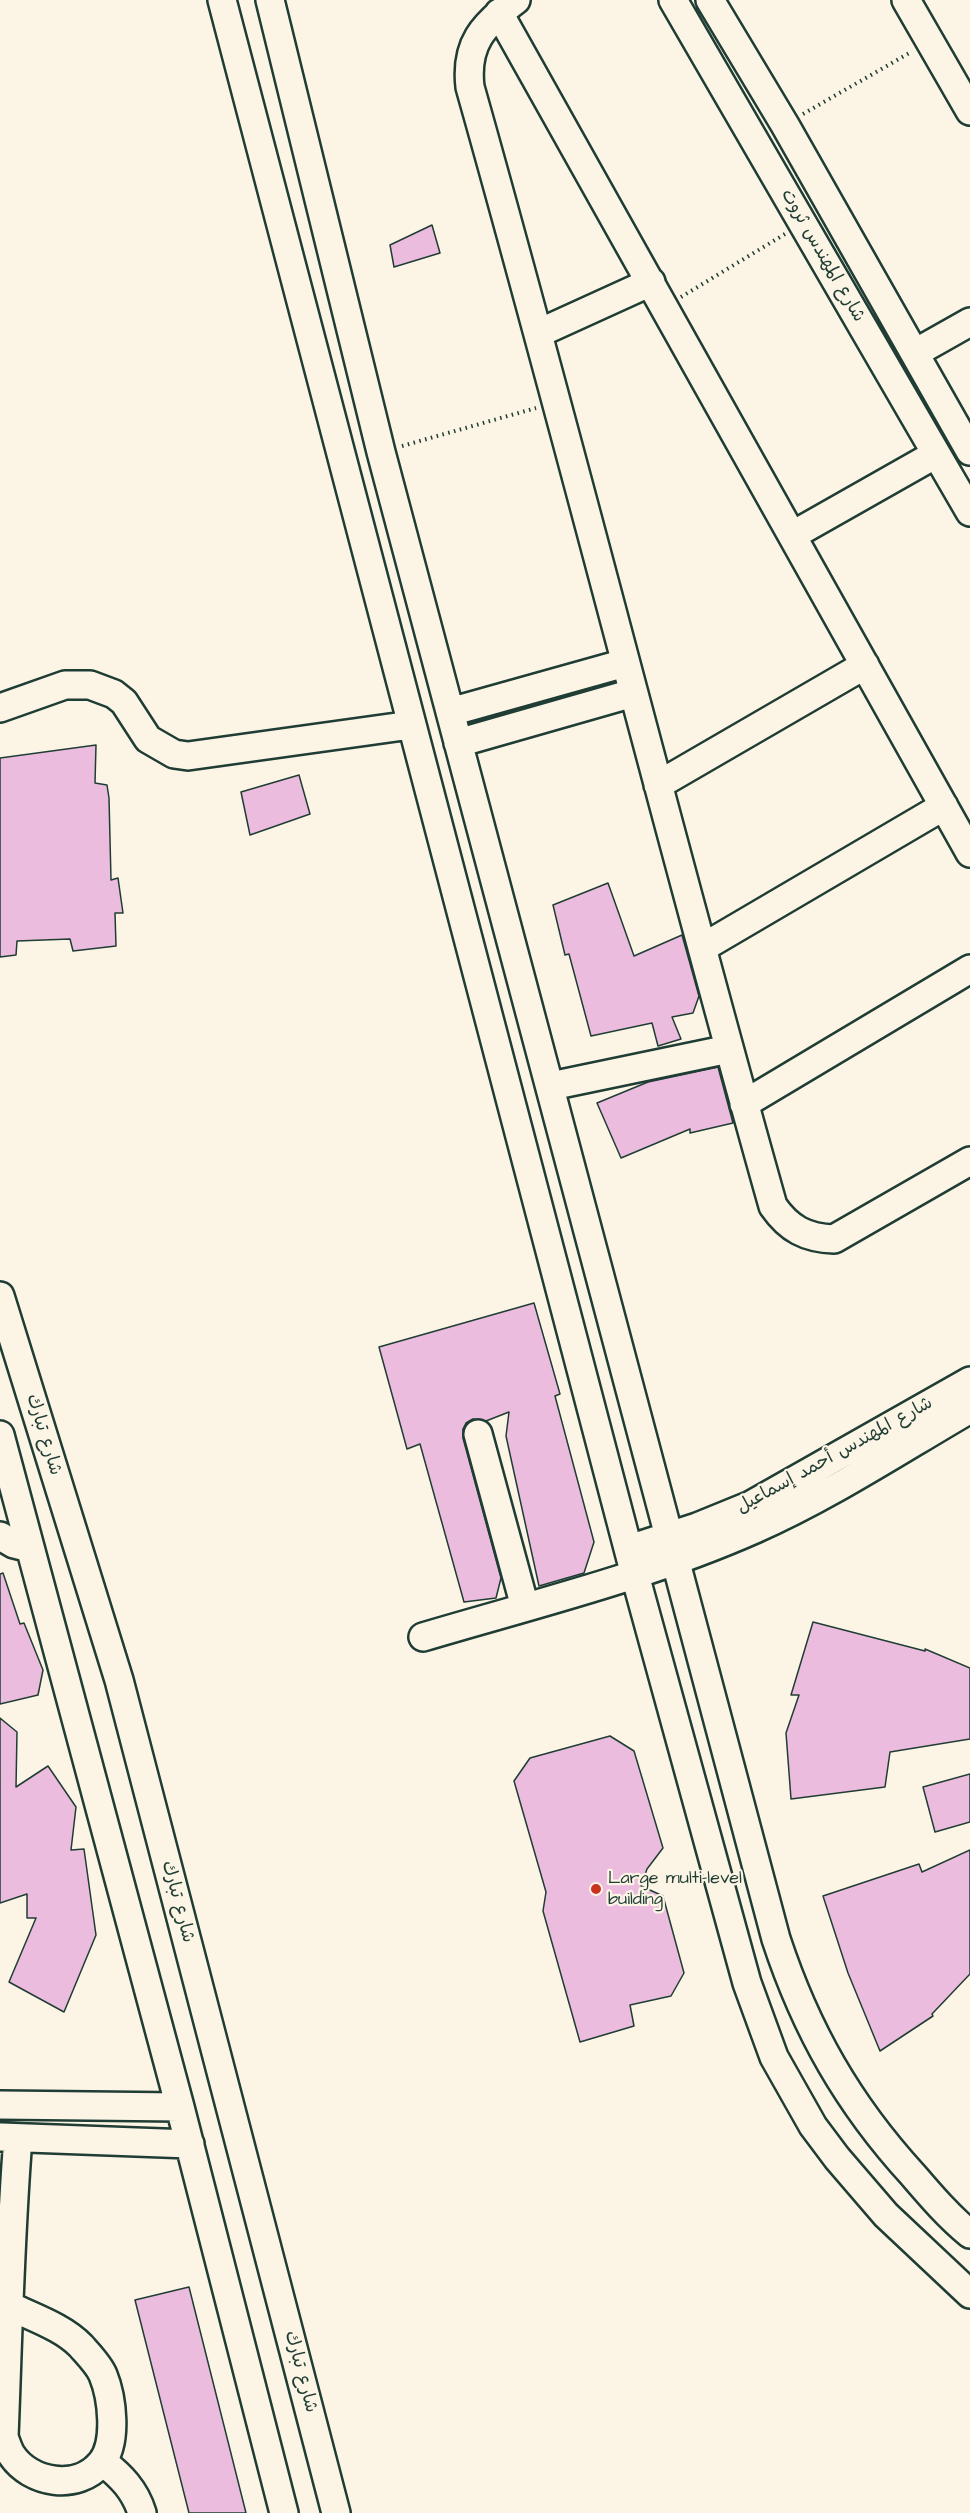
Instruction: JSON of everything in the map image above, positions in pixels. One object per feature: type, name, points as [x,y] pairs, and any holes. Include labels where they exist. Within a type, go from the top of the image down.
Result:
[{"type":"street","points":[[222,0],[632,1562],[747,1983],[774,2057],[813,2126],[849,2172],[912,2242],[970,2294]]},
{"type":"street","points":[[270,0],[381,452],[776,1939],[800,2006],[851,2099],[899,2160],[967,2225]]},
{"type":"street","name":"شارع المهندس ثروت","points":[[673,0],[970,512]]},
{"type":"street","name":"شارع المهندس ثروت","points":[[710,0],[785,125],[970,451]]},
{"type":"street","points":[[906,0],[970,111]]},
{"type":"street","points":[[969,1165],[834,1239],[816,1238],[791,1227],[772,1206],[633,693],[539,333],[470,87],[468,66],[473,46],[507,7],[651,282],[970,853]]},
{"type":"street","points":[[539,333],[651,282]]},
{"type":"street","points":[[915,353],[970,322]]},
{"type":"street","points":[[908,406],[936,391]]},
{"type":"street","points":[[793,535],[936,454]]},
{"type":"street","points":[[450,712],[625,663]]},
{"type":"street","points":[[658,785],[865,665]]},
{"type":"street","points":[[0,708],[65,685],[90,685],[114,694],[124,702],[148,740],[167,751],[189,756],[411,725]]},
{"type":"street","points":[[458,743],[633,693]]},
{"type":"street","points":[[702,948],[944,806]]},
{"type":"street","points":[[744,1104],[970,969]]},
{"type":"street","points":[[479,982],[521,973]]},
{"type":"street","points":[[551,1086],[729,1049]]},
{"type":"street","name":"شارع تبارك","points":[[0,1296],[119,1680],[336,2513]]},
{"type":"street","name":"شارع المهندس أحمد إسماعيل","points":[[672,1548],[724,1516],[777,1491],[970,1381]]},
{"type":"street","name":"شارع المهندس أحمد إسماعيل","points":[[423,1637],[525,1606],[672,1548],[730,1540],[785,1514],[970,1409]]},
{"type":"street","points":[[478,1434],[525,1606]]},
{"type":"street","points":[[0,1435],[190,2144],[284,2513]]},
{"type":"street","points":[[0,1536],[14,1544],[30,1548]]},
{"type":"street","points":[[0,2105],[180,2107]]},
{"type":"street","points":[[10,2306],[61,2331],[80,2345],[102,2374],[113,2410],[109,2442],[103,2462],[85,2477],[63,2482],[45,2479],[26,2469],[11,2454],[2,2437],[10,2306],[9,2137],[190,2144]]},
{"type":"street","points":[[103,2462],[123,2479],[138,2501],[142,2513]]},
{"type":"path","points":[[785,125],[930,41]]},
{"type":"path","points":[[665,307],[802,223]]},
{"type":"path","points":[[381,452],[557,402]]},
{"type":"building","points":[[432,225],[440,253],[394,267],[390,245]]},
{"type":"building","points":[[96,745],[95,783],[107,785],[111,880],[118,878],[123,913],[115,913],[116,946],[73,951],[70,939],[17,941],[16,955],[0,957],[0,758]]},
{"type":"building","points":[[299,775],[310,814],[250,835],[241,792]]},
{"type":"building","points":[[608,883],[634,956],[682,935],[699,996],[693,1013],[672,1017],[681,1039],[658,1046],[652,1023],[591,1036],[569,954],[565,955],[553,905]]},
{"type":"building","points":[[718,1067],[733,1123],[690,1133],[690,1129],[621,1158],[597,1103],[648,1082]]},
{"type":"building","points":[[534,1303],[560,1394],[555,1396],[594,1542],[584,1573],[539,1586],[506,1436],[509,1412],[486,1421],[473,1419],[466,1423],[463,1438],[501,1578],[496,1598],[464,1602],[420,1444],[407,1449],[379,1347]]},
{"type":"building","points":[[3,1573],[20,1624],[24,1623],[43,1670],[38,1695],[0,1704],[0,1574]]},
{"type":"building","points":[[813,1622],[925,1651],[925,1649],[970,1668],[970,1739],[890,1752],[885,1787],[791,1799],[786,1733],[799,1695],[791,1695]]},
{"type":"building","points":[[0,1718],[17,1732],[16,1787],[48,1766],[76,1807],[71,1850],[84,1849],[96,1935],[64,2012],[9,1982],[36,1918],[27,1918],[27,1894],[0,1903]]},
{"type":"building","name":"Large multi-level building","points":[[610,1736],[634,1751],[663,1848],[647,1869],[641,1886],[663,1896],[684,1973],[671,1996],[630,2005],[634,2026],[580,2042],[543,1911],[546,1892],[514,1781],[530,1758]]},
{"type":"building","points":[[970,1774],[970,1822],[935,1832],[923,1787]]},
{"type":"building","points":[[970,1850],[970,1974],[932,2014],[933,2016],[880,2051],[848,1973],[823,1896],[919,1864],[922,1872]]},
{"type":"building","points":[[189,2287],[246,2513],[189,2513],[135,2300]]},
{"type":"place","name":"Large multi-level building","points":[[596,1889]]}]
